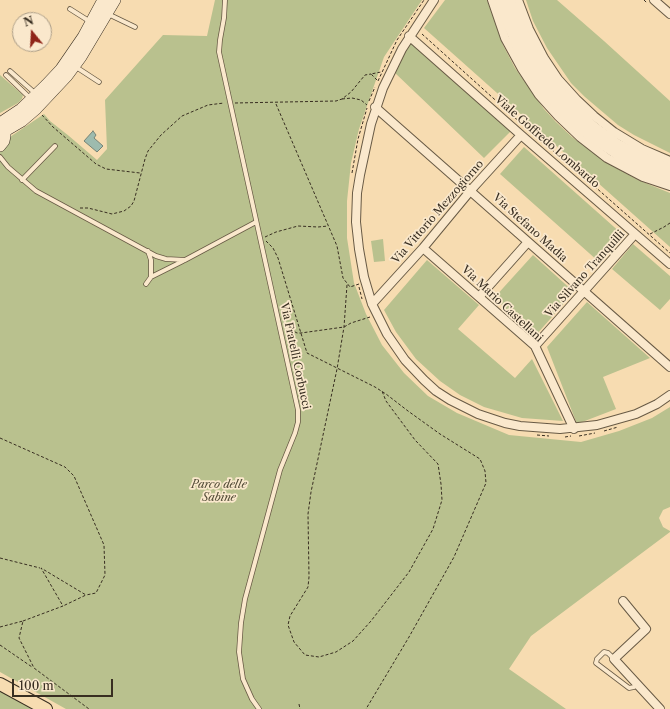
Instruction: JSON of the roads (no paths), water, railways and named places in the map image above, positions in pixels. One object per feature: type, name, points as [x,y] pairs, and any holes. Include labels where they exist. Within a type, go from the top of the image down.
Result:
[{"type":"main road","points":[[0,684],[46,709]]},
{"type":"street","points":[[35,101],[67,61],[103,0]]},
{"type":"street","points":[[0,146],[4,141],[2,126],[21,109],[59,85],[74,66],[115,0]]},
{"type":"street","points":[[434,0],[416,18],[410,36],[372,106],[357,193],[357,235],[360,282],[368,303],[405,360],[424,380],[450,400],[478,414],[504,423],[541,429],[574,428],[597,425],[624,418],[646,409],[670,395]]},
{"type":"street","points":[[492,0],[505,38],[530,83],[568,126],[607,158],[643,177],[668,174]]},
{"type":"street","points":[[501,0],[509,24],[524,38]]},
{"type":"street","points":[[509,0],[524,38],[532,53],[549,80],[575,110],[592,127],[616,144],[668,174]]},
{"type":"street","points":[[518,0],[524,38]]},
{"type":"street","points":[[654,0],[670,14]]},
{"type":"street","name":"Viale Goffredo Lombardo","points":[[410,36],[521,135],[670,264]]},
{"type":"street","points":[[505,38],[524,38]]},
{"type":"street","name":"Via Stefano Madia","points":[[372,106],[471,190],[670,367]]},
{"type":"street","name":"Via Vittorio Mezzogiorno","points":[[368,303],[423,248],[471,190],[521,135]]},
{"type":"street","name":"Via Silvano Tranquilli","points":[[535,346],[585,292],[635,234]]},
{"type":"street","points":[[479,297],[528,242]]},
{"type":"street","name":"Via Mario Castellani","points":[[423,248],[535,346],[574,428]]},
{"type":"street","points":[[623,601],[646,629],[614,659],[660,709]]},
{"type":"lane","name":"Via Fratelli Corbucci","points":[[225,0],[224,18],[219,48],[298,410],[298,422],[280,470],[245,599],[240,623],[239,652],[243,678],[252,699],[259,709]]},
{"type":"lane","points":[[70,9],[91,22]]},
{"type":"lane","points":[[107,13],[134,28]]},
{"type":"lane","points":[[74,66],[99,82]]},
{"type":"lane","points":[[10,71],[35,101]]},
{"type":"lane","points":[[6,75],[35,101]]},
{"type":"lane","points":[[22,180],[55,146]]},
{"type":"lane","points":[[0,157],[8,167],[36,191],[148,251],[166,259],[185,260]]},
{"type":"lane","points":[[146,284],[151,277],[256,222]]},
{"type":"lane","points":[[148,251],[151,260],[151,277]]},
{"type":"lane","points":[[614,659],[608,653],[604,652],[597,659],[596,663],[630,688],[637,684]]},
{"type":"park label","name":"Parco delle Sabine","points":[[219,491]]}]
